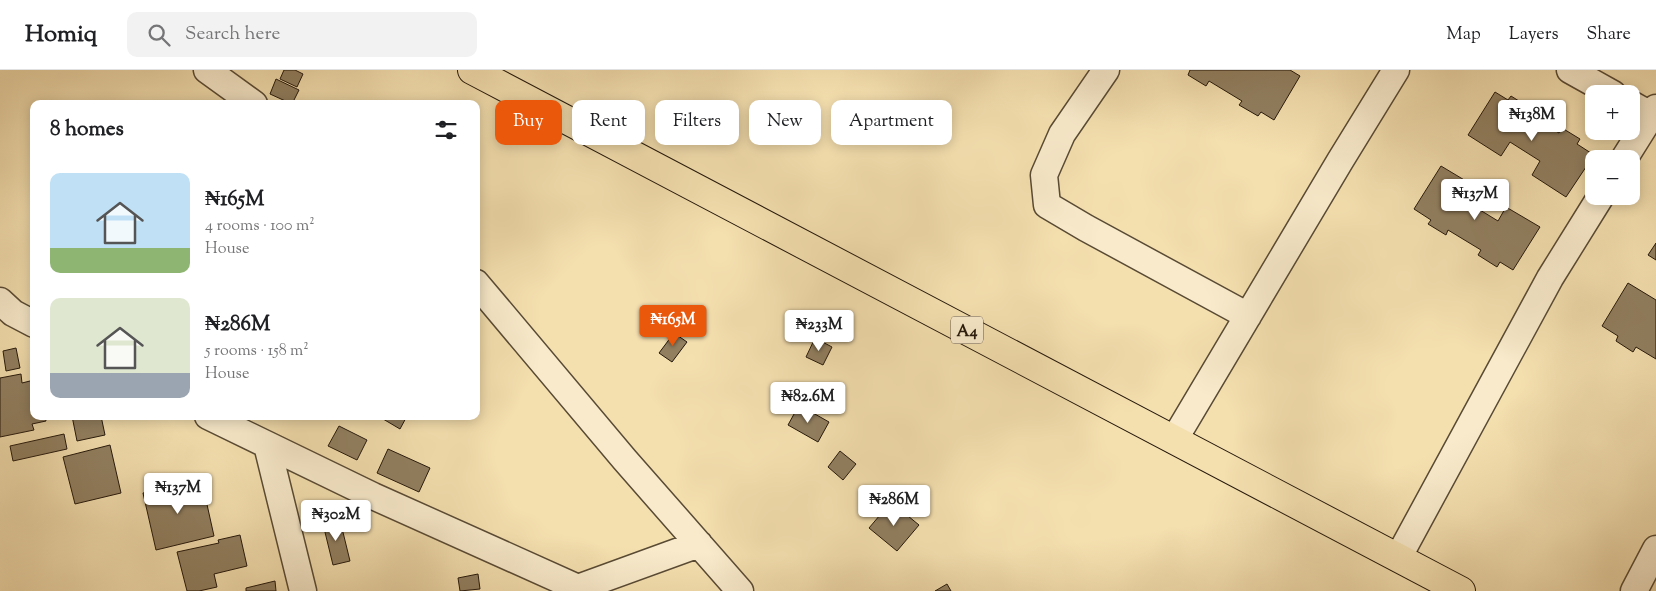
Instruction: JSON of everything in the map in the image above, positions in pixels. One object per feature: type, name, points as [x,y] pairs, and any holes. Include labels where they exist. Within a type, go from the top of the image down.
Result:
[{"type":"highway","name":"A4","points":[[472,70],[1462,591]]},
{"type":"street","points":[[207,70],[248,100]]},
{"type":"street","points":[[1106,70],[1062,134],[1044,175],[1047,205],[1248,316]]},
{"type":"street","points":[[1174,440],[1396,70]]},
{"type":"street","points":[[1570,70],[1597,85]]},
{"type":"street","points":[[1629,150],[1649,111]]},
{"type":"street","points":[[1398,558],[1550,278],[1595,205]]},
{"type":"street","points":[[480,288],[625,460],[740,591]]},
{"type":"street","points":[[0,301],[13,313],[30,322]]},
{"type":"street","points":[[216,420],[374,496],[578,588],[699,544]]},
{"type":"street","points":[[267,445],[303,591]]},
{"type":"street","points":[[1634,591],[1656,549]]},
{"type":"building","points":[[284,70],[295,70],[303,74],[297,87],[280,79]]},
{"type":"building","points":[[1190,70],[1290,70],[1300,76],[1274,120],[1261,112],[1258,116],[1239,105],[1242,101],[1209,81],[1206,86],[1188,75]]},
{"type":"building","points":[[276,79],[299,90],[294,100],[283,100],[270,94]]},
{"type":"building","points":[[1495,92],[1508,100],[1511,96],[1530,108],[1527,113],[1559,133],[1562,128],[1580,139],[1577,144],[1586,150],[1585,168],[1566,197],[1532,175],[1540,161],[1510,142],[1501,156],[1468,135]]},
{"type":"building","points":[[1441,166],[1476,187],[1467,202],[1498,221],[1506,207],[1540,227],[1513,270],[1500,262],[1497,267],[1478,255],[1481,250],[1448,230],[1446,235],[1428,224],[1431,220],[1414,209]]},
{"type":"building","points":[[1656,243],[1656,260],[1648,255]]},
{"type":"building","points":[[1628,283],[1656,300],[1656,359],[1636,347],[1633,352],[1616,341],[1618,336],[1602,326]]},
{"type":"building","points":[[674,333],[687,342],[672,362],[659,353]]},
{"type":"building","points":[[815,338],[832,347],[823,365],[806,357]]},
{"type":"building","points":[[16,348],[20,368],[6,371],[3,351]]},
{"type":"building","points":[[21,374],[22,383],[30,381],[30,420],[46,421],[32,424],[34,430],[0,437],[0,378]]},
{"type":"building","points":[[799,405],[829,422],[818,442],[788,425]]},
{"type":"building","points":[[73,420],[102,420],[105,435],[77,441]]},
{"type":"building","points":[[385,420],[405,420],[400,429]]},
{"type":"building","points":[[339,426],[367,440],[357,460],[328,446]]},
{"type":"building","points":[[64,434],[67,449],[13,461],[10,446]]},
{"type":"building","points":[[110,445],[121,493],[75,504],[63,457]]},
{"type":"building","points":[[388,449],[430,468],[419,492],[377,473]]},
{"type":"building","points":[[840,451],[856,464],[843,480],[828,467]]},
{"type":"building","points":[[202,482],[214,536],[156,550],[143,493],[183,483],[183,486]]},
{"type":"building","points":[[891,502],[919,525],[897,551],[869,528]]},
{"type":"building","points":[[340,520],[350,561],[333,565],[323,524]]},
{"type":"building","points":[[240,535],[247,566],[214,574],[217,587],[199,591],[187,591],[177,552],[219,543],[218,540]]},
{"type":"building","points":[[478,574],[480,589],[460,591],[458,578]]},
{"type":"building","points":[[275,581],[276,591],[246,591],[246,588]]},
{"type":"building","points":[[947,584],[951,591],[935,591]]}]
